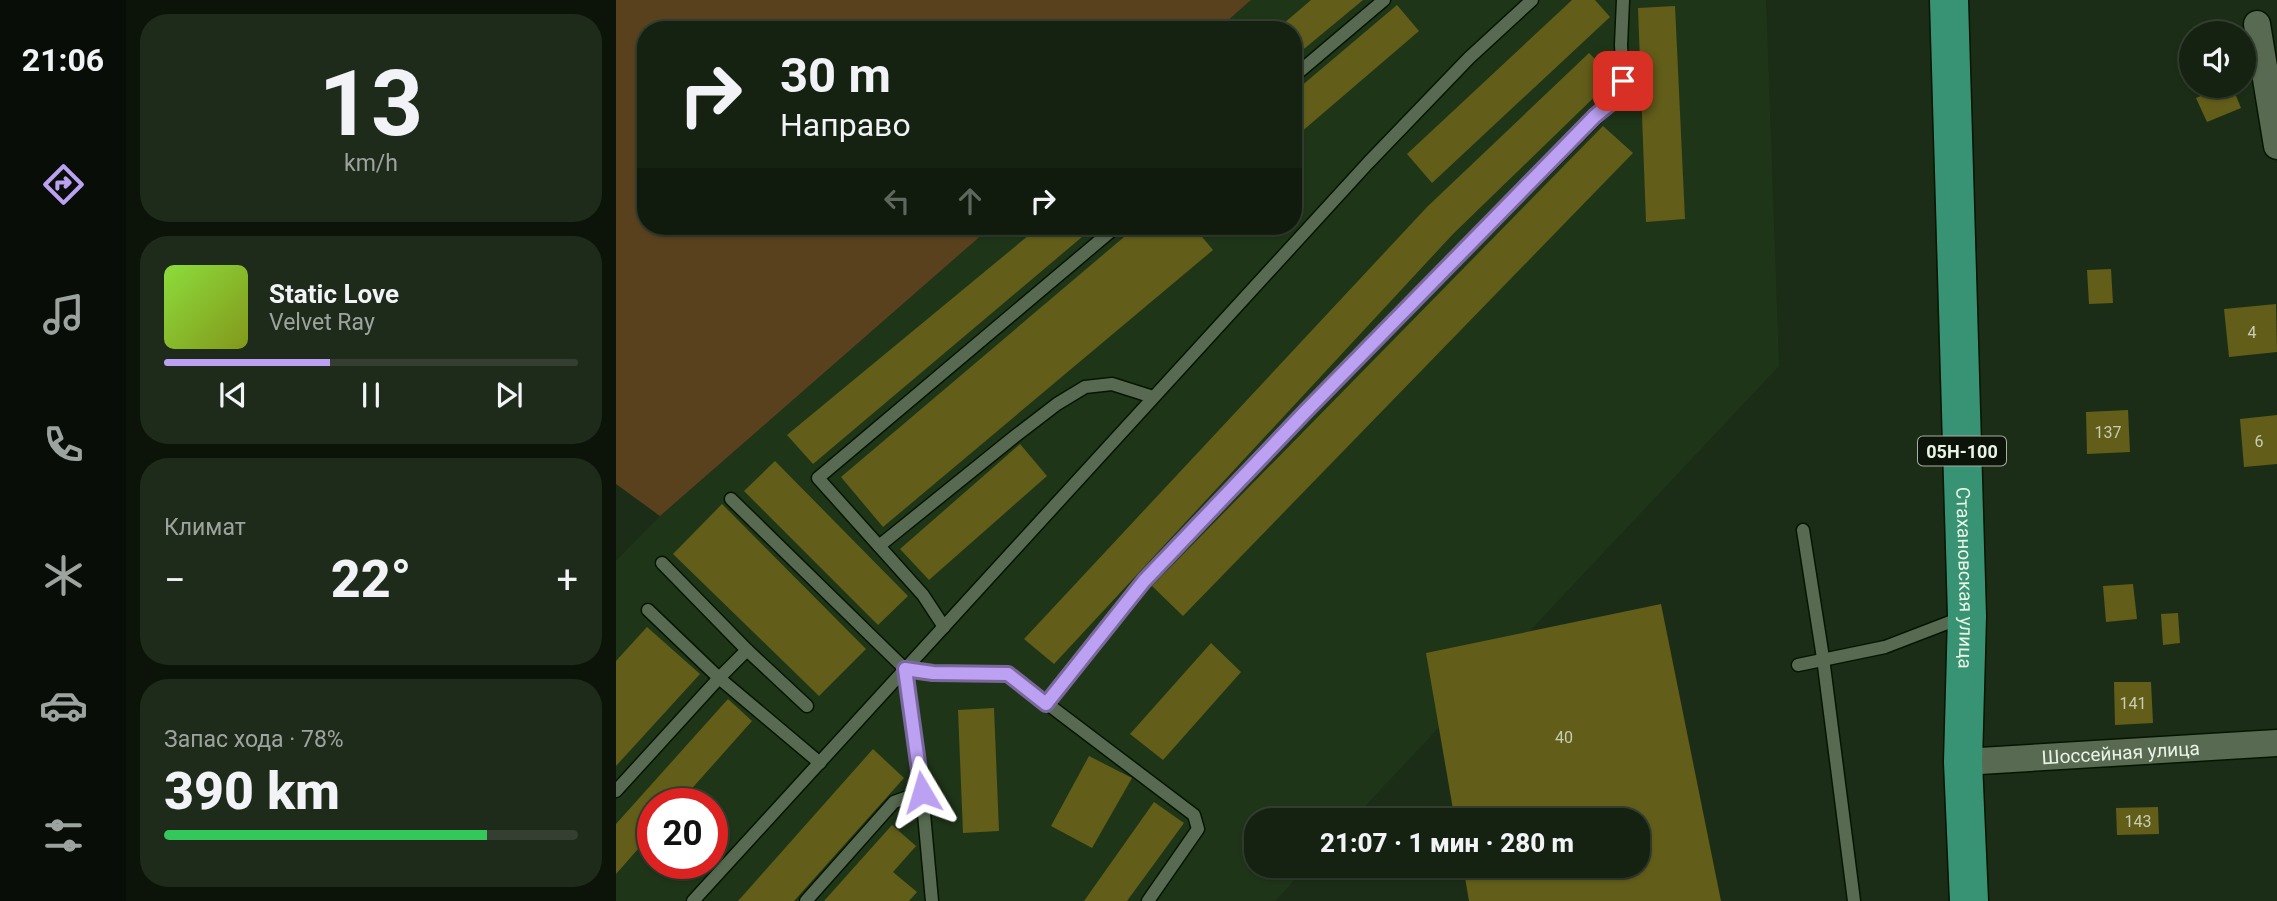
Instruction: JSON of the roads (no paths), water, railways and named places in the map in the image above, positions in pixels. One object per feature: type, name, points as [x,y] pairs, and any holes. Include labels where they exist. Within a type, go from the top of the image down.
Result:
[{"type":"main road","name":"Стахановская улица","points":[[1949,0],[1967,616],[1963,762],[1969,901]]},
{"type":"street","points":[[2257,24],[2277,146]]},
{"type":"street","name":"Шоссейная улица","points":[[1963,762],[2277,743]]},
{"type":"lane","points":[[1302,69],[1384,0]]},
{"type":"lane","points":[[1302,235],[1469,58],[1532,0]]},
{"type":"lane","points":[[1046,704],[1144,581],[1306,411],[1595,116],[1612,102],[1623,81],[1623,0]]},
{"type":"lane","points":[[943,627],[923,595],[818,478],[1106,235]]},
{"type":"lane","points":[[693,901],[1302,235]]},
{"type":"lane","points":[[879,546],[1014,437],[1084,387],[1112,384],[1153,397]]},
{"type":"lane","points":[[731,499],[905,669],[933,673],[1008,674],[1194,815],[1198,829],[1148,901]]},
{"type":"lane","points":[[1803,530],[1823,659],[1854,901]]},
{"type":"lane","points":[[662,563],[747,650],[807,706]]},
{"type":"lane","points":[[648,610],[719,678],[820,763]]},
{"type":"lane","points":[[1798,665],[1885,648],[1967,616]]},
{"type":"lane","points":[[616,791],[747,650]]},
{"type":"lane","points":[[905,669],[922,792],[932,901]]},
{"type":"lane","points":[[806,901],[894,802],[922,792]]}]
